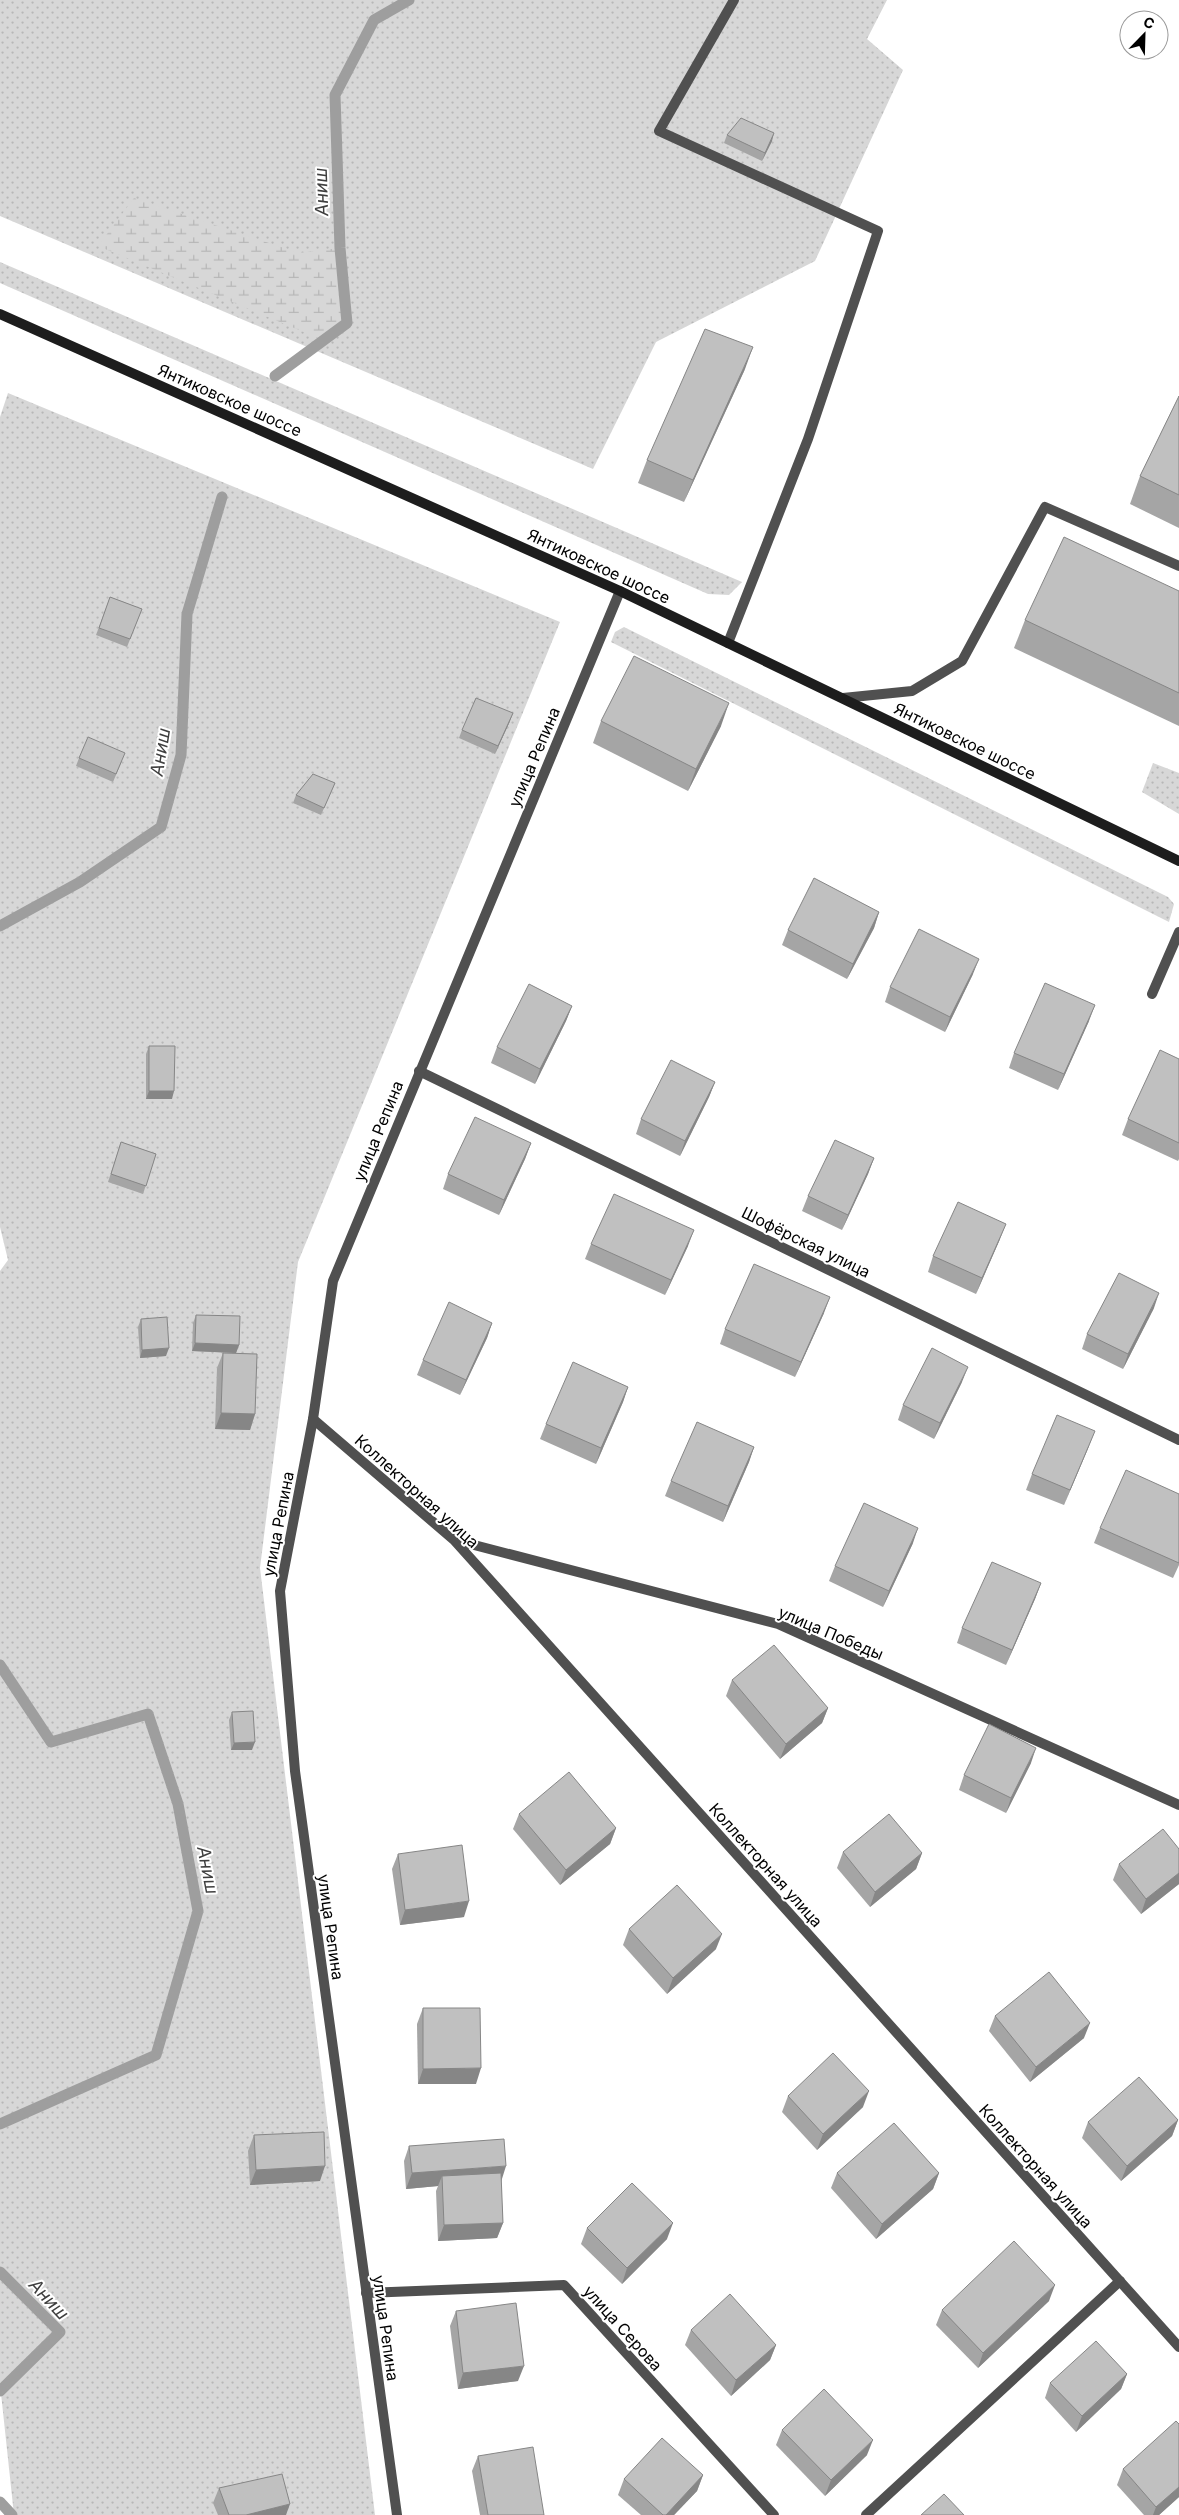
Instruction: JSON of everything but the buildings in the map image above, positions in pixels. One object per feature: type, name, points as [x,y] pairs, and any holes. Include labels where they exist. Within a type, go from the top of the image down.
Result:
[{"type":"main road","name":"Янтиковское шоссе","points":[[0,314],[620,591],[1179,861]]},
{"type":"street","points":[[728,643],[808,439],[878,231],[659,131],[734,0]]},
{"type":"street","points":[[843,698],[912,691],[962,661],[1045,507],[1179,566]]},
{"type":"street","name":"улица Репина","points":[[397,2515],[295,1771],[280,1591],[313,1420],[333,1281],[620,591]]},
{"type":"street","points":[[1152,994],[1179,932]]},
{"type":"street","name":"Шофёрская улица","points":[[419,1071],[1179,1440]]},
{"type":"street","name":"Коллекторная улица","points":[[313,1420],[454,1540],[1179,2347]]},
{"type":"street","name":"улица Победы","points":[[454,1540],[778,1624],[1179,1805]]},
{"type":"street","points":[[1166,1798],[1179,1813]]},
{"type":"street","points":[[866,2515],[1120,2281]]},
{"type":"street","name":"улица Серова","points":[[366,2293],[564,2285],[774,2515]]},
{"type":"green space","points":[[0,0],[887,0],[867,39],[903,70],[815,261],[656,342],[593,469],[0,216]]},
{"type":"green space","points":[[134,198],[299,253],[340,248],[347,323],[323,340],[98,246]]},
{"type":"green space","points":[[0,262],[742,582],[729,595],[708,594],[0,283]]},
{"type":"green space","points":[[8,393],[560,622],[298,1262],[260,1568],[375,2515],[14,2515],[0,2384],[0,1271],[8,1260],[0,1227],[0,417]]},
{"type":"green space","points":[[624,627],[1168,897],[1174,904],[1169,922],[611,642],[615,632]]},
{"type":"green space","points":[[1153,763],[1179,773],[1179,814],[1142,792]]},
{"type":"waterway","name":"Аниш","points":[[275,376],[347,323],[340,248],[335,95],[374,20],[409,0]]},
{"type":"waterway","name":"Аниш","points":[[0,926],[80,882],[161,827],[181,755],[187,614],[222,497]]},
{"type":"waterway","name":"Аниш","points":[[0,1665],[51,1742],[148,1714],[178,1804],[198,1911],[156,2055],[0,2124]]},
{"type":"waterway","name":"Аниш","points":[[0,2272],[60,2332],[0,2391]]},
{"type":"waterway","name":"Аниш","points":[[0,2502],[12,2515]]}]
